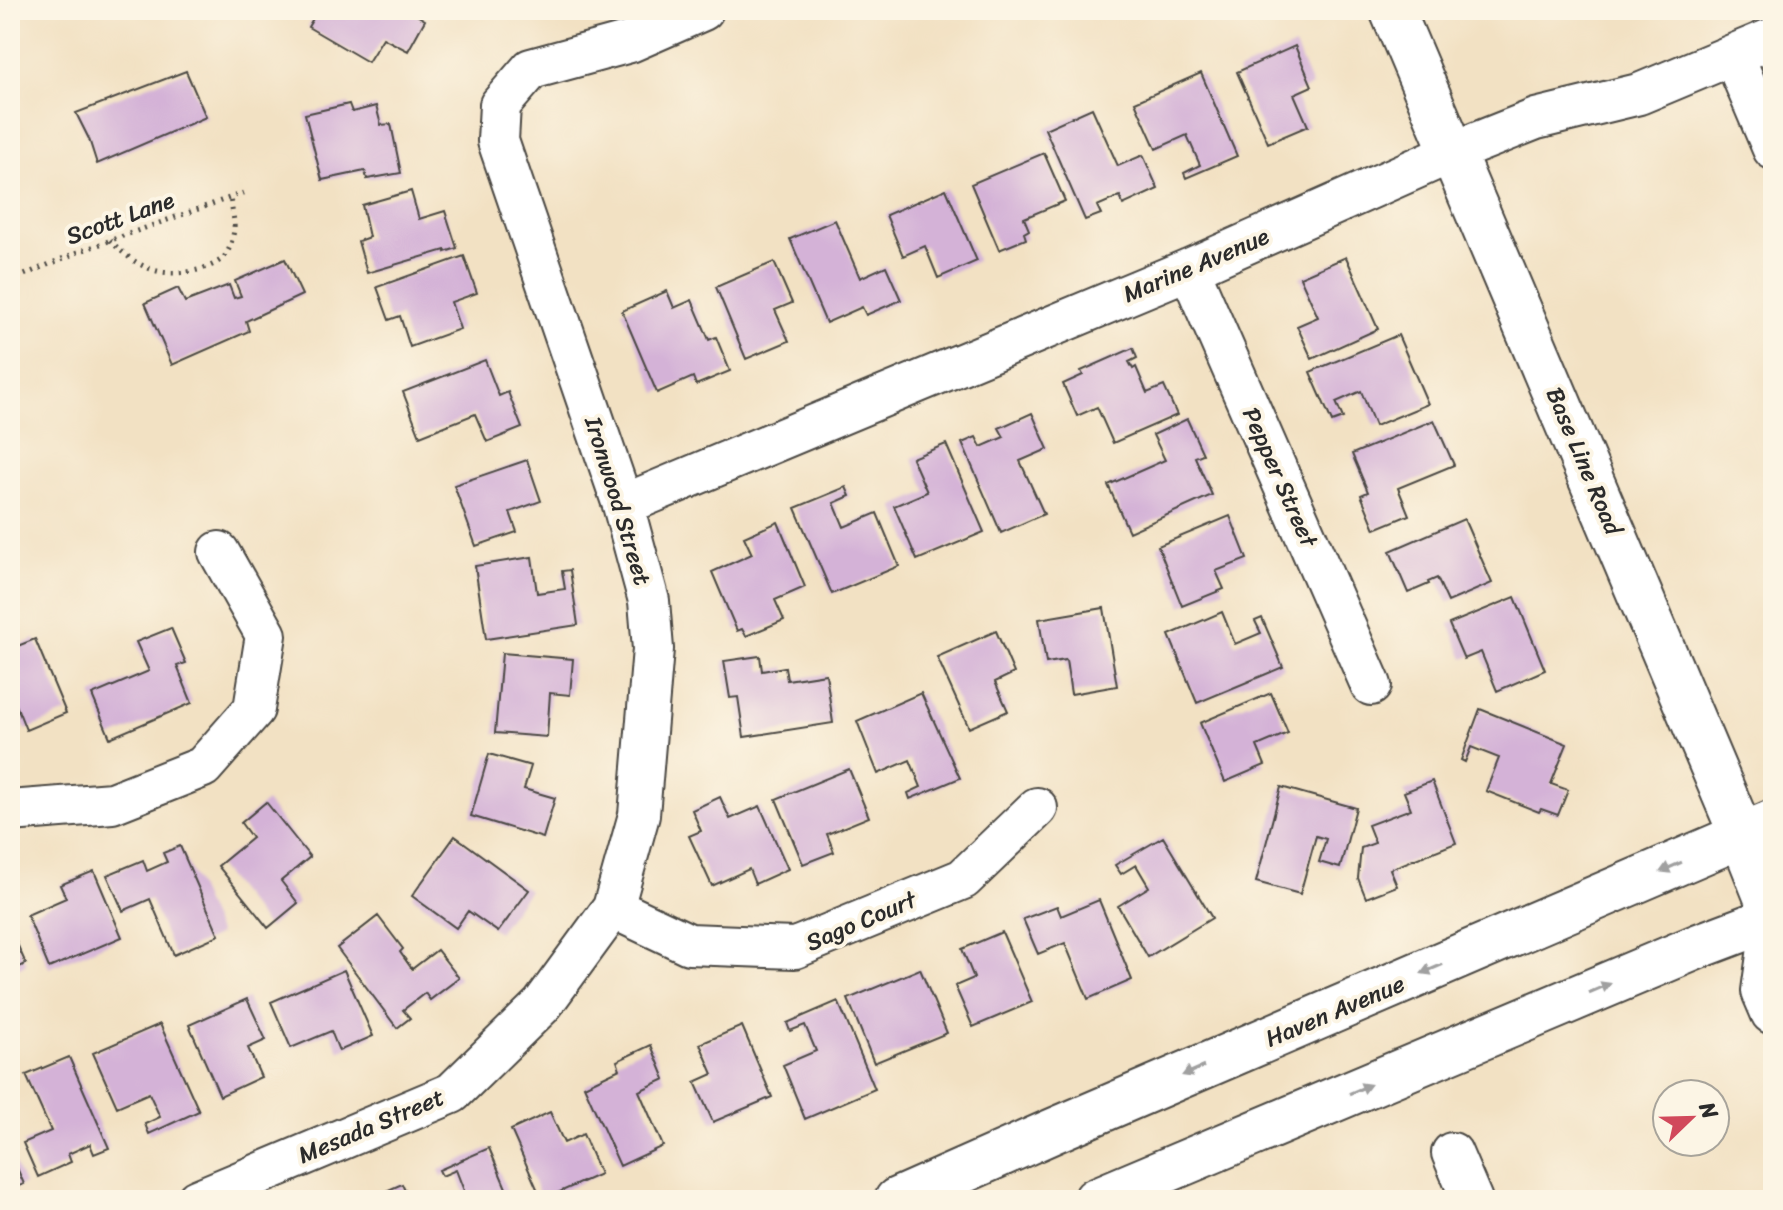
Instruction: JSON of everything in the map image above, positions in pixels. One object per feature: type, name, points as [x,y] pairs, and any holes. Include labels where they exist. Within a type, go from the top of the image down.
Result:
[{"type":"main road","name":"Base Line Road","points":[[1392,10],[1758,829],[1773,916]]},
{"type":"main road","name":"Haven Avenue","points":[[897,1200],[1758,829]]},
{"type":"main road","points":[[1096,1200],[1773,916]]},
{"type":"main road","points":[[1773,927],[1764,991],[1773,1012]]},
{"type":"street","name":"Ironwood Street","points":[[613,908],[639,815],[653,649],[649,601],[623,505],[498,141],[500,105],[531,69],[630,42],[703,10]]},
{"type":"street","name":"Marine Avenue","points":[[623,505],[1189,269],[1453,152],[1536,119],[1639,94],[1773,38]]},
{"type":"street","points":[[1733,55],[1773,149]]},
{"type":"street","name":"Pepper Street","points":[[1189,269],[1371,685]]},
{"type":"street","points":[[10,811],[112,803],[203,767],[254,709],[266,635],[219,552]]},
{"type":"street","name":"Sago Court","points":[[613,908],[689,944],[795,948],[963,879],[1037,808]]},
{"type":"street","name":"Mesada Street","points":[[197,1200],[452,1093],[542,1005],[613,908]]},
{"type":"street","points":[[1452,1153],[1472,1200]]},
{"type":"path","name":"Scott Lane","points":[[10,281],[78,252],[243,193]]},
{"type":"path","points":[[110,240],[128,258],[155,271],[174,274],[201,269],[222,258],[231,244],[235,225],[230,197]]},
{"type":"building","points":[[318,10],[408,10],[425,20],[408,51],[383,38],[368,62],[308,27]]},
{"type":"building","points":[[1295,46],[1312,86],[1294,94],[1308,126],[1268,143],[1237,72]]},
{"type":"building","points":[[186,71],[206,117],[97,164],[76,113]]},
{"type":"building","points":[[1201,73],[1237,156],[1186,178],[1184,173],[1200,165],[1187,135],[1156,149],[1135,102]]},
{"type":"building","points":[[349,104],[352,112],[376,106],[381,125],[391,124],[401,173],[367,179],[365,171],[322,180],[305,114]]},
{"type":"building","points":[[1092,108],[1118,166],[1143,155],[1158,189],[1123,205],[1120,196],[1097,206],[1101,214],[1085,220],[1045,129]]},
{"type":"building","points":[[1044,153],[1065,201],[1024,218],[1029,230],[1024,233],[1026,239],[999,250],[971,184]]},
{"type":"building","points":[[946,189],[977,261],[938,278],[925,246],[903,256],[886,215]]},
{"type":"building","points":[[411,191],[419,219],[445,211],[457,248],[367,273],[358,241],[369,237],[362,205]]},
{"type":"building","points":[[835,220],[860,278],[886,266],[901,300],[866,315],[862,307],[826,323],[790,239]]},
{"type":"building","points":[[464,256],[477,293],[451,302],[460,329],[410,347],[400,316],[389,320],[377,287]]},
{"type":"building","points":[[1346,257],[1378,329],[1312,359],[1297,326],[1318,317],[1300,277]]},
{"type":"building","points":[[285,259],[302,295],[246,321],[249,331],[172,365],[145,303],[178,288],[185,302],[229,285],[234,298],[241,296],[235,281]]},
{"type":"building","points":[[774,262],[792,303],[775,310],[789,341],[746,359],[716,287]]},
{"type":"building","points":[[667,291],[674,308],[692,300],[709,340],[716,337],[730,371],[696,385],[693,377],[657,393],[622,311]]},
{"type":"building","points":[[1398,335],[1428,404],[1375,426],[1361,391],[1336,402],[1343,418],[1332,422],[1310,372]]},
{"type":"building","points":[[1133,348],[1137,358],[1129,362],[1133,369],[1136,367],[1147,393],[1164,386],[1177,415],[1113,443],[1097,407],[1077,416],[1063,384],[1083,375],[1081,371]]},
{"type":"building","points":[[485,360],[499,396],[508,392],[522,428],[487,442],[475,414],[420,436],[403,392]]},
{"type":"building","points":[[1032,413],[1048,449],[1020,461],[1044,514],[1001,533],[962,443],[976,437],[981,447],[1004,437],[999,428]]},
{"type":"building","points":[[1187,419],[1203,454],[1195,457],[1212,495],[1129,532],[1108,485],[1165,460],[1153,435]]},
{"type":"building","points":[[1434,420],[1454,465],[1398,488],[1409,515],[1375,529],[1361,495],[1368,492],[1352,454]]},
{"type":"building","points":[[946,444],[984,532],[917,560],[894,506],[927,492],[912,458]]},
{"type":"building","points":[[527,460],[541,501],[510,512],[517,532],[476,546],[454,485]]},
{"type":"building","points":[[846,487],[850,496],[834,503],[844,527],[877,513],[899,566],[832,594],[795,508]]},
{"type":"building","points":[[1230,516],[1247,559],[1216,571],[1224,589],[1182,606],[1158,546]]},
{"type":"building","points":[[1464,519],[1492,583],[1448,602],[1437,578],[1408,593],[1390,551]]},
{"type":"building","points":[[778,522],[805,587],[775,600],[784,620],[746,636],[742,629],[737,631],[712,572],[752,554],[744,537]]},
{"type":"building","points":[[532,557],[537,593],[565,589],[562,571],[570,570],[578,625],[486,639],[475,566]]},
{"type":"building","points":[[1515,597],[1545,670],[1497,691],[1481,652],[1464,659],[1449,624]]},
{"type":"building","points":[[1104,608],[1117,686],[1071,694],[1066,660],[1046,663],[1039,619]]},
{"type":"building","points":[[1222,612],[1235,644],[1261,633],[1255,621],[1262,618],[1283,667],[1197,703],[1169,635]]},
{"type":"building","points":[[171,628],[186,663],[177,666],[192,703],[110,738],[92,695],[149,671],[136,642]]},
{"type":"building","points":[[996,631],[1014,673],[995,682],[1008,711],[969,728],[937,657]]},
{"type":"building","points":[[35,639],[66,713],[26,730],[13,697],[10,698],[10,649]]},
{"type":"building","points":[[502,653],[573,659],[570,695],[550,693],[547,737],[495,733]]},
{"type":"building","points":[[760,656],[762,671],[785,667],[787,680],[826,674],[833,723],[744,737],[738,697],[730,698],[724,661]]},
{"type":"building","points":[[921,693],[960,778],[910,799],[908,793],[921,787],[910,760],[878,774],[857,721]]},
{"type":"building","points":[[1271,693],[1288,733],[1257,746],[1265,765],[1225,782],[1200,723]]},
{"type":"building","points":[[1480,709],[1567,744],[1551,784],[1568,790],[1558,815],[1541,809],[1539,812],[1486,791],[1499,758],[1471,747],[1465,762],[1461,760]]},
{"type":"building","points":[[489,754],[531,766],[524,789],[555,798],[543,838],[471,816]]},
{"type":"building","points":[[849,769],[869,817],[827,834],[834,852],[803,864],[776,799]]},
{"type":"building","points":[[1432,781],[1456,843],[1390,869],[1397,886],[1366,898],[1358,878],[1361,848],[1375,843],[1368,825],[1411,809],[1404,792]]},
{"type":"building","points":[[1281,787],[1356,808],[1340,868],[1319,862],[1326,839],[1316,836],[1300,894],[1256,882]]},
{"type":"building","points":[[720,797],[730,819],[760,806],[788,869],[755,884],[749,869],[712,886],[689,836],[701,831],[692,810]]},
{"type":"building","points":[[266,802],[310,857],[281,881],[298,903],[268,928],[218,866],[252,838],[241,823]]},
{"type":"building","points":[[455,836],[529,890],[498,932],[468,911],[456,928],[412,896]]},
{"type":"building","points":[[1163,837],[1212,918],[1148,957],[1118,906],[1149,887],[1136,865],[1121,874],[1115,865]]},
{"type":"building","points":[[180,846],[219,935],[174,955],[150,899],[123,911],[107,875],[143,860],[147,871],[167,862],[163,853]]},
{"type":"building","points":[[94,871],[122,937],[49,968],[27,915],[66,898],[60,885]]},
{"type":"building","points":[[1099,900],[1132,980],[1088,999],[1065,943],[1038,954],[1023,919],[1057,906],[1061,916]]},
{"type":"building","points":[[378,916],[403,949],[400,952],[412,969],[437,950],[459,978],[430,1000],[425,993],[403,1010],[410,1018],[397,1028],[337,948]]},
{"type":"building","points":[[10,928],[26,964],[10,971]]},
{"type":"building","points":[[1002,932],[1032,1002],[973,1027],[955,986],[974,978],[962,949]]},
{"type":"building","points":[[920,969],[947,1033],[874,1063],[848,999]]},
{"type":"building","points":[[344,970],[373,1036],[339,1051],[331,1031],[291,1048],[271,1002]]},
{"type":"building","points":[[247,999],[266,1040],[248,1048],[261,1077],[220,1096],[189,1025]]},
{"type":"building","points":[[838,1001],[875,1089],[805,1119],[783,1065],[816,1051],[805,1025],[790,1031],[787,1023]]},
{"type":"building","points":[[160,1024],[199,1111],[149,1134],[145,1124],[160,1117],[149,1093],[117,1107],[93,1053]]},
{"type":"building","points":[[742,1026],[772,1097],[713,1122],[695,1082],[713,1074],[700,1044]]},
{"type":"building","points":[[651,1045],[665,1079],[639,1091],[663,1146],[620,1166],[584,1086],[620,1069],[617,1061]]},
{"type":"building","points":[[69,1057],[109,1148],[94,1154],[90,1144],[68,1154],[71,1162],[38,1177],[23,1143],[51,1131],[26,1075]]},
{"type":"building","points":[[550,1112],[564,1143],[583,1134],[600,1174],[542,1200],[511,1130]]},
{"type":"building","points":[[489,1148],[511,1200],[456,1200],[466,1196],[456,1170],[442,1176],[439,1170]]},
{"type":"building","points":[[10,1152],[24,1184],[10,1190]]},
{"type":"building","points":[[402,1184],[409,1200],[390,1200],[386,1191]]}]
